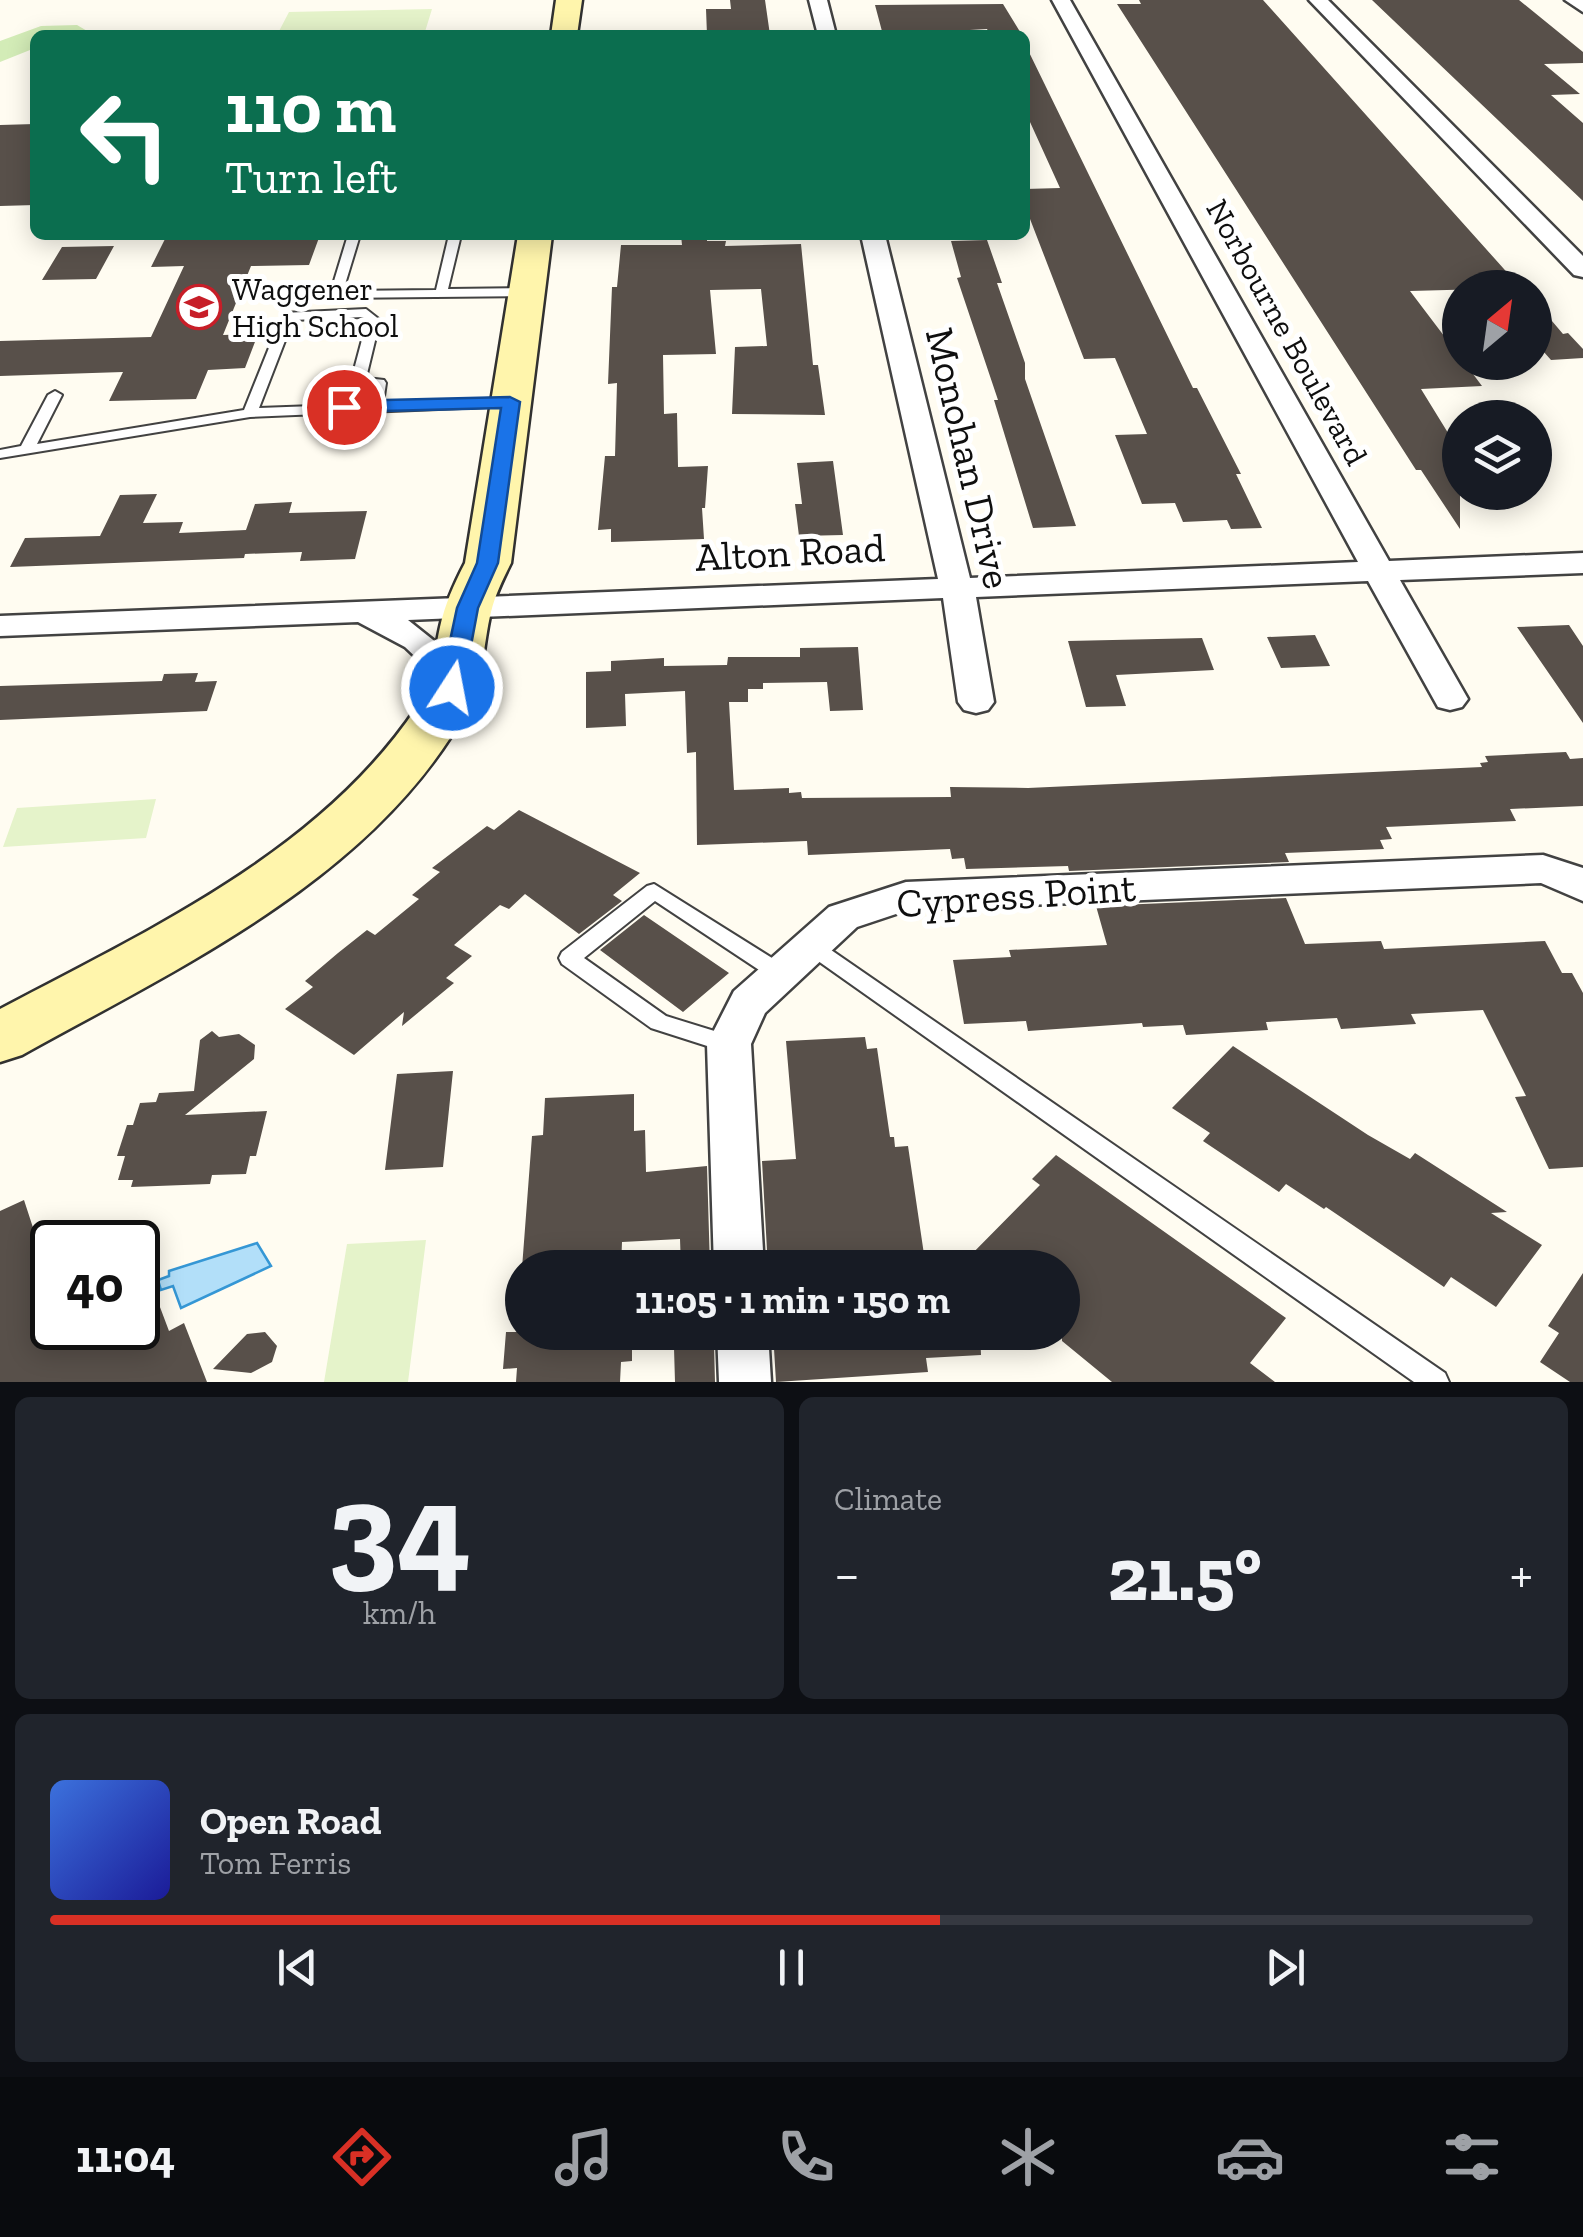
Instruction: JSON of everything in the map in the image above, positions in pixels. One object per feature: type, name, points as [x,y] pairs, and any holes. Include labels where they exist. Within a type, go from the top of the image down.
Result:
[{"type":"street","points":[[565,30],[569,0]]},
{"type":"street","points":[[818,0],[825,30]]},
{"type":"street","name":"Norbourne Boulevard","points":[[1061,0],[1450,699]]},
{"type":"street","points":[[1318,0],[1583,270]]},
{"type":"street","points":[[1574,0],[1583,7]]},
{"type":"street","points":[[0,1038],[230,909],[302,858],[377,789],[440,712],[455,675],[468,608],[488,563],[533,240]]},
{"type":"street","name":"Monohan Drive","points":[[873,240],[948,564],[958,587],[976,702]]},
{"type":"street","name":"Alton Road","points":[[0,626],[1583,563]]},
{"type":"street","points":[[361,613],[398,625],[418,637],[455,675]]},
{"type":"street","name":"Cypress Point","points":[[729,1044],[750,1003],[843,917],[906,896],[1543,868],[1570,878],[1583,888]]},
{"type":"street","points":[[729,1044],[739,1250]]},
{"type":"street","points":[[743,1350],[745,1382]]},
{"type":"lane","points":[[353,240],[337,292],[371,296],[526,292]]},
{"type":"lane","points":[[442,294],[455,240]]},
{"type":"lane","points":[[366,313],[371,296]]},
{"type":"lane","points":[[250,412],[288,316],[366,313],[374,320],[358,381],[379,382],[376,405]]},
{"type":"lane","points":[[26,450],[54,395]]},
{"type":"lane","points":[[0,454],[250,412],[510,402]]},
{"type":"lane","points":[[729,1044],[659,1022],[568,958],[654,891],[796,960],[1436,1382]]},
{"type":"green space","points":[[432,9],[426,30],[280,30],[289,12]]},
{"type":"green space","points":[[77,25],[86,30],[30,30]]},
{"type":"green space","points":[[30,30],[30,50],[0,62],[0,41]]},
{"type":"green space","points":[[156,799],[146,838],[3,847],[17,808]]},
{"type":"green space","points":[[426,1240],[408,1382],[324,1382],[347,1244]]},
{"type":"water","points":[[257,1243],[271,1266],[181,1308],[173,1286],[161,1290],[160,1279],[169,1276],[169,1271]]},
{"type":"building","points":[[730,0],[765,0],[769,30],[707,30],[706,9],[731,9]]},
{"type":"building","points":[[1139,0],[1263,0],[1505,270],[1442,270],[1442,290],[1410,291],[1442,333],[1442,380],[1478,380],[1482,386],[1421,389],[1442,423],[1442,502],[1421,470],[1416,470],[1117,4],[1141,4]]},
{"type":"building","points":[[1372,0],[1519,0],[1583,52],[1583,63],[1544,64],[1580,94],[1551,95],[1583,123],[1583,201]]},
{"type":"building","points":[[1003,4],[1019,30],[882,30],[875,5]]},
{"type":"building","points":[[1030,54],[1193,388],[1197,388],[1241,474],[1236,474],[1262,528],[1231,529],[1227,520],[1183,522],[1175,503],[1142,504],[1115,435],[1147,434],[1115,358],[1084,359],[1030,219],[1030,189],[1060,188],[1030,122]]},
{"type":"building","points":[[30,124],[30,205],[0,206],[0,125]]},
{"type":"building","name":"Waggener High School","points":[[164,240],[318,240],[309,265],[251,266],[223,335],[258,334],[245,368],[208,370],[196,399],[109,401],[123,372],[0,376],[0,341],[151,337],[184,266],[151,267]]},
{"type":"building","points":[[682,240],[726,241],[725,246],[801,244],[813,365],[818,365],[825,415],[732,414],[735,347],[767,346],[761,289],[710,290],[716,354],[663,355],[664,414],[677,413],[678,467],[708,466],[702,508],[704,539],[611,542],[611,529],[598,530],[605,456],[615,456],[617,383],[608,384],[612,287],[617,287],[621,245],[682,245]]},
{"type":"building","points":[[987,240],[1002,283],[997,283],[1025,363],[1025,379],[1076,526],[1033,528],[994,400],[998,400],[957,278],[961,277],[951,241]]},
{"type":"building","points":[[114,246],[96,279],[42,280],[62,247]]},
{"type":"building","points":[[1552,321],[1583,349],[1583,358],[1552,360]]},
{"type":"building","points":[[833,461],[843,535],[799,536],[795,504],[802,504],[797,463]]},
{"type":"building","points":[[157,494],[143,523],[183,522],[179,533],[246,530],[255,504],[292,502],[289,513],[367,511],[355,559],[300,561],[302,552],[245,554],[244,558],[10,567],[25,538],[100,536],[120,495]]},
{"type":"building","points":[[1447,510],[1460,510],[1460,529]]},
{"type":"building","points":[[1569,625],[1583,646],[1583,723],[1517,627]]},
{"type":"building","points":[[1315,635],[1330,666],[1281,668],[1267,637]]},
{"type":"building","points":[[1202,638],[1214,670],[1116,675],[1126,706],[1086,707],[1068,641]]},
{"type":"building","points":[[858,647],[863,710],[830,711],[827,682],[763,683],[763,689],[748,689],[748,702],[729,702],[734,790],[789,788],[789,793],[801,792],[802,798],[951,797],[950,787],[1028,788],[1482,767],[1480,763],[1488,762],[1485,756],[1566,752],[1570,759],[1583,758],[1583,806],[1510,809],[1516,821],[1386,827],[1392,839],[1380,840],[1384,849],[1285,853],[1289,862],[1069,871],[1068,866],[966,869],[964,858],[952,859],[950,849],[808,855],[807,841],[697,845],[696,752],[687,753],[685,691],[625,694],[626,726],[586,728],[586,672],[611,671],[611,661],[664,658],[664,666],[727,665],[728,657],[800,657],[800,648]]},
{"type":"building","points":[[198,673],[195,682],[217,681],[207,711],[0,720],[0,686],[162,681],[164,674]]},
{"type":"building","points":[[519,810],[640,873],[613,895],[622,901],[579,934],[525,894],[509,909],[500,905],[454,945],[472,956],[446,978],[454,983],[402,1026],[404,1012],[354,1055],[285,1009],[313,987],[305,981],[338,953],[367,930],[375,935],[419,899],[412,895],[440,872],[432,868],[487,826],[494,830]]},
{"type":"building","points":[[1286,898],[1305,944],[1381,941],[1384,949],[1545,941],[1562,973],[1572,973],[1583,993],[1583,1167],[1549,1169],[1515,1097],[1526,1096],[1483,1010],[1411,1014],[1416,1024],[1341,1029],[1337,1018],[1266,1022],[1268,1030],[1186,1035],[1183,1025],[1143,1027],[1142,1023],[1028,1031],[1026,1021],[964,1024],[953,960],[1011,957],[1009,950],[1107,945],[1096,906]]},
{"type":"building","points":[[644,915],[729,973],[683,1012],[600,950]]},
{"type":"building","points":[[212,1031],[219,1037],[239,1034],[255,1045],[254,1059],[185,1115],[267,1111],[256,1156],[250,1156],[246,1174],[212,1175],[210,1184],[131,1187],[133,1180],[118,1180],[125,1156],[117,1156],[127,1125],[133,1125],[140,1103],[156,1102],[159,1093],[194,1091],[200,1040]]},
{"type":"building","points":[[865,1037],[867,1049],[877,1048],[890,1137],[894,1137],[895,1147],[908,1146],[923,1250],[767,1250],[762,1161],[796,1159],[786,1041]]},
{"type":"building","points":[[1233,1046],[1368,1135],[1410,1159],[1415,1153],[1507,1212],[1491,1213],[1542,1245],[1496,1307],[1451,1277],[1444,1287],[1326,1207],[1286,1184],[1279,1192],[1203,1141],[1210,1133],[1172,1108]]},
{"type":"building","points":[[453,1071],[443,1167],[385,1170],[397,1074]]},
{"type":"building","points":[[634,1094],[634,1131],[645,1130],[646,1172],[707,1166],[709,1250],[680,1250],[680,1239],[622,1242],[622,1250],[523,1250],[532,1136],[543,1135],[545,1098]]},
{"type":"building","points":[[1056,1155],[1286,1318],[1250,1363],[1275,1382],[1112,1382],[1073,1350],[1080,1350],[1080,1250],[976,1250],[1040,1185],[1032,1179]]},
{"type":"building","points":[[24,1200],[31,1220],[30,1350],[160,1350],[160,1307],[169,1331],[184,1323],[207,1382],[0,1382],[0,1211]]},
{"type":"building","points":[[1583,1273],[1583,1382],[1570,1382],[1540,1362],[1559,1333],[1548,1326]]},
{"type":"building","points":[[265,1332],[277,1346],[272,1362],[251,1373],[213,1369],[247,1334]]},
{"type":"building","points":[[505,1344],[505,1350],[632,1350],[632,1361],[621,1362],[620,1382],[516,1382],[517,1368],[503,1369]]},
{"type":"building","points":[[674,1350],[714,1350],[715,1382],[675,1382]]},
{"type":"building","points":[[774,1350],[981,1350],[981,1355],[926,1358],[928,1372],[776,1382]]},
{"type":"place","name":"Waggener High School","points":[[199,307]]},
{"type":"route","points":[[344,407],[510,402],[488,563],[468,608],[452,688]]}]
